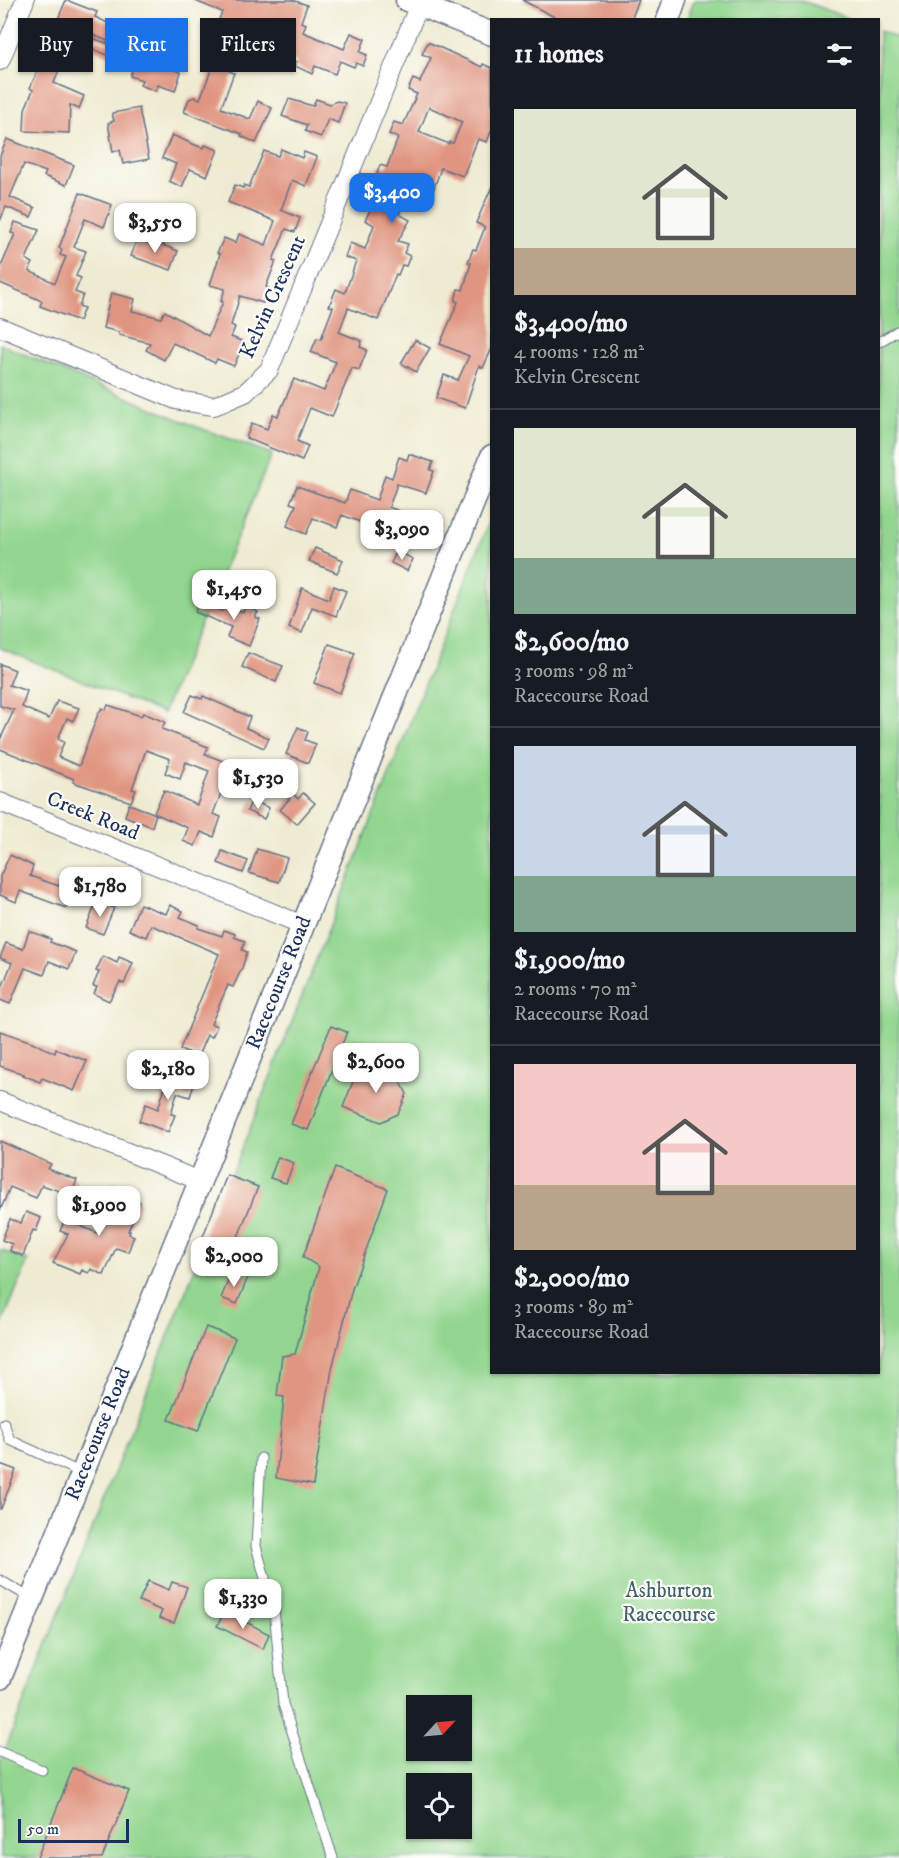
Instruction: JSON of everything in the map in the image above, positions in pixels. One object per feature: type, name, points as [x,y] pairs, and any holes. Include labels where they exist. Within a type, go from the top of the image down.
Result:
[{"type":"street","points":[[0,61],[25,0]]},
{"type":"street","points":[[669,18],[675,0]]},
{"type":"street","points":[[413,3],[490,33]]},
{"type":"street","name":"Kelvin Crescent","points":[[0,327],[176,400],[214,406],[245,393],[269,370],[413,3]]},
{"type":"street","name":"Racecourse Road","points":[[1,1673],[490,461]]},
{"type":"street","name":"Creek Road","points":[[0,802],[303,925]]},
{"type":"street","points":[[0,1101],[200,1181]]},
{"type":"lane","points":[[880,341],[899,330]]},
{"type":"lane","points":[[3,1423],[10,1440],[82,1473]]},
{"type":"lane","points":[[261,1458],[256,1546],[274,1610],[283,1704],[333,1858]]},
{"type":"lane","points":[[0,1580],[32,1599]]},
{"type":"lane","points":[[0,1752],[42,1770]]},
{"type":"green space","points":[[694,0],[800,0],[847,18],[687,18]]},
{"type":"green space","name":"Ashburton Racecourse","points":[[880,31],[899,39],[899,1858],[0,1858],[0,1763],[490,519],[490,1374],[880,1374]]},
{"type":"green space","points":[[0,344],[197,427],[272,454],[163,713],[0,648]]},
{"type":"green space","points":[[0,1250],[28,1261],[0,1329]]},
{"type":"building","points":[[66,0],[97,12],[95,17],[105,22],[105,40],[93,35],[93,18],[58,18]]},
{"type":"building","points":[[193,0],[293,0],[307,5],[301,22],[306,24],[303,32],[344,49],[351,33],[365,39],[360,52],[367,55],[363,66],[356,63],[354,67],[340,61],[335,74],[315,66],[312,74],[296,66],[296,18],[220,18],[222,12]]},
{"type":"building","points":[[522,0],[639,0],[632,18],[556,18]]},
{"type":"building","points":[[95,39],[105,43],[105,54],[93,49]]},
{"type":"building","points":[[428,42],[482,67],[483,64],[490,67],[490,134],[487,142],[478,139],[463,176],[441,168],[431,197],[418,192],[416,198],[408,195],[399,214],[410,220],[398,241],[408,244],[404,253],[410,256],[406,266],[402,265],[398,275],[396,274],[378,320],[348,308],[339,332],[362,341],[360,347],[367,350],[359,370],[352,368],[332,417],[310,408],[297,441],[308,446],[302,461],[246,438],[252,423],[267,429],[273,414],[278,416],[294,379],[324,391],[336,362],[311,352],[317,338],[321,339],[333,307],[329,306],[336,289],[345,293],[356,261],[345,257],[350,243],[365,249],[374,225],[365,220],[383,186],[374,183],[380,165],[387,167],[398,138],[389,134],[394,122],[403,125],[417,94],[408,90],[413,79],[420,82],[431,58],[422,54]],"holes":[[[429,107],[462,122],[453,143],[449,142],[449,144],[419,132]]]},
{"type":"building","points":[[37,72],[58,72],[54,83],[84,96],[79,109],[70,105],[69,133],[24,131],[25,109],[33,90],[30,88]]},
{"type":"building","points":[[131,72],[181,72],[175,91],[158,85],[156,91],[140,85],[142,80],[130,76]]},
{"type":"building","points":[[210,72],[232,72],[234,73],[221,108],[250,119],[258,101],[272,108],[256,143],[241,136],[242,134],[184,112],[189,99],[195,97],[200,99]]},
{"type":"building","points":[[289,99],[313,106],[316,99],[330,104],[337,101],[345,103],[338,123],[328,119],[321,137],[305,131],[307,125],[282,116]]},
{"type":"building","points":[[139,108],[149,159],[123,164],[120,150],[113,152],[108,123],[114,121],[112,113]]},
{"type":"building","points":[[172,135],[204,148],[205,145],[218,150],[207,176],[190,169],[182,187],[169,181],[176,164],[162,158]]},
{"type":"building","points":[[7,139],[74,165],[66,185],[44,176],[46,172],[24,164],[10,197],[35,208],[31,217],[6,207],[0,221],[0,156]]},
{"type":"building","points":[[281,149],[302,158],[304,152],[317,157],[306,186],[292,180],[281,210],[300,218],[295,232],[286,229],[273,260],[276,261],[266,287],[268,288],[263,303],[240,296],[231,325],[235,327],[231,337],[244,342],[234,366],[217,359],[215,363],[173,343],[164,360],[146,350],[150,343],[119,335],[119,332],[103,328],[111,293],[135,299],[132,311],[161,318],[165,311],[208,336],[223,302],[221,301],[225,289],[210,285],[220,254],[217,253],[224,238],[236,243],[239,234],[266,245],[275,221],[228,202],[235,185],[243,188],[244,185],[249,187],[264,151],[278,156]]},
{"type":"building","points":[[490,191],[490,352],[483,368],[479,366],[465,408],[436,398],[444,375],[458,380],[469,356],[440,344],[458,302],[455,301],[458,289],[463,290],[473,249],[476,250],[485,227],[476,223]]},
{"type":"building","points":[[80,193],[112,205],[104,227],[85,219],[74,247],[86,251],[76,276],[81,278],[75,292],[83,295],[79,306],[84,308],[79,321],[40,306],[42,301],[0,283],[0,269],[15,234],[11,233],[15,222],[39,230],[26,259],[33,263],[29,271],[55,283],[66,257],[60,255],[62,250],[59,248]]},
{"type":"building","points":[[137,239],[150,244],[151,241],[178,251],[171,270],[131,256]]},
{"type":"building","points":[[415,340],[430,348],[416,372],[401,363]]},
{"type":"building","points":[[409,454],[433,462],[430,470],[434,471],[426,493],[397,484],[389,507],[419,519],[406,548],[384,539],[386,534],[342,515],[337,527],[313,518],[306,534],[287,526],[296,505],[290,503],[297,486],[345,503],[350,490],[377,500],[385,475],[392,478],[399,457],[407,460]]},
{"type":"building","points":[[315,548],[343,560],[337,573],[309,561]]},
{"type":"building","points":[[397,551],[413,559],[407,571],[391,563]]},
{"type":"building","points":[[334,586],[346,591],[336,616],[312,607],[302,633],[289,628],[302,588],[329,599]]},
{"type":"building","points":[[199,603],[222,611],[225,605],[243,612],[246,607],[258,612],[255,617],[260,619],[249,646],[227,637],[231,627],[195,612]]},
{"type":"building","points":[[329,644],[355,653],[340,693],[314,683]]},
{"type":"building","points":[[248,653],[283,666],[276,682],[242,667]]},
{"type":"building","points":[[0,664],[15,670],[9,685],[27,691],[22,707],[49,719],[57,701],[79,708],[73,721],[67,718],[58,739],[64,742],[58,757],[79,766],[98,714],[102,708],[106,710],[108,705],[141,716],[143,713],[165,722],[162,729],[208,747],[205,754],[236,766],[239,759],[251,764],[241,787],[226,780],[213,814],[221,817],[214,837],[201,832],[195,846],[183,841],[188,828],[154,813],[164,790],[197,805],[209,771],[186,762],[180,779],[165,773],[170,759],[146,750],[132,789],[136,790],[131,802],[73,782],[74,779],[0,749],[0,740],[14,710],[0,706]]},
{"type":"building","points":[[192,695],[202,699],[203,696],[250,717],[246,728],[269,738],[264,748],[184,712]]},
{"type":"building","points":[[298,727],[308,732],[305,740],[316,744],[308,763],[286,754]]},
{"type":"building","points":[[303,793],[315,803],[297,824],[280,810],[293,794],[298,799]]},
{"type":"building","points":[[252,800],[269,808],[264,819],[247,811]]},
{"type":"building","points":[[129,804],[156,814],[152,827],[125,816]]},
{"type":"building","points":[[257,849],[287,858],[279,882],[249,873]]},
{"type":"building","points":[[222,851],[248,861],[243,873],[218,863]]},
{"type":"building","points":[[10,855],[33,866],[30,876],[59,886],[62,880],[75,884],[66,908],[20,891],[16,902],[0,895],[0,876]]},
{"type":"building","points":[[97,901],[114,908],[103,934],[86,928]]},
{"type":"building","points":[[140,904],[166,914],[170,905],[183,911],[180,917],[199,925],[198,928],[222,936],[224,930],[245,941],[242,950],[247,952],[242,968],[233,987],[228,985],[211,1024],[217,1026],[212,1037],[207,1035],[198,1056],[180,1049],[219,954],[151,925],[146,937],[129,930]]},
{"type":"building","points":[[29,931],[76,952],[69,969],[49,961],[44,975],[25,968],[10,1004],[0,1000],[0,992],[12,963],[0,958],[6,943],[23,949]]},
{"type":"building","points":[[103,956],[117,963],[119,957],[133,963],[124,984],[120,982],[109,1001],[94,994],[97,987],[93,986],[99,972],[96,971]]},
{"type":"building","points":[[331,1026],[347,1032],[308,1130],[291,1124]]},
{"type":"building","points":[[0,1031],[55,1053],[56,1049],[87,1061],[74,1091],[42,1078],[40,1082],[0,1066]]},
{"type":"building","points":[[360,1064],[399,1078],[407,1094],[398,1114],[381,1122],[343,1107]]},
{"type":"building","points":[[171,1069],[196,1077],[190,1097],[177,1093],[171,1114],[175,1115],[168,1132],[139,1121],[146,1104],[158,1109]]},
{"type":"building","points":[[0,1141],[51,1164],[48,1169],[77,1180],[71,1195],[42,1185],[36,1198],[10,1187],[0,1211]]},
{"type":"building","points":[[278,1157],[294,1163],[286,1183],[270,1178]]},
{"type":"building","points":[[335,1168],[388,1189],[352,1289],[332,1369],[313,1485],[276,1478],[284,1397],[277,1396],[282,1356],[295,1354],[319,1267],[303,1257]]},
{"type":"building","points":[[227,1175],[258,1187],[236,1242],[247,1246],[244,1253],[247,1254],[244,1265],[198,1249]]},
{"type":"building","points":[[113,1187],[138,1197],[136,1200],[140,1202],[128,1231],[134,1236],[128,1252],[116,1248],[104,1275],[91,1269],[89,1273],[82,1270],[80,1274],[53,1263],[68,1234],[60,1231],[65,1219],[97,1233]]},
{"type":"building","points":[[26,1212],[41,1218],[36,1231],[33,1230],[23,1256],[10,1251],[12,1244],[2,1240],[10,1219],[21,1223]]},
{"type":"building","points":[[232,1271],[248,1277],[237,1304],[221,1298]]},
{"type":"building","points":[[206,1327],[235,1338],[198,1431],[169,1420]]},
{"type":"building","points":[[0,1464],[16,1470],[1,1509],[0,1509]]},
{"type":"building","points":[[148,1581],[169,1590],[172,1582],[187,1587],[174,1623],[159,1618],[162,1611],[139,1601]]},
{"type":"building","points":[[225,1611],[269,1634],[263,1649],[217,1626]]},
{"type":"building","points":[[73,1768],[129,1791],[102,1858],[37,1858]]}]
